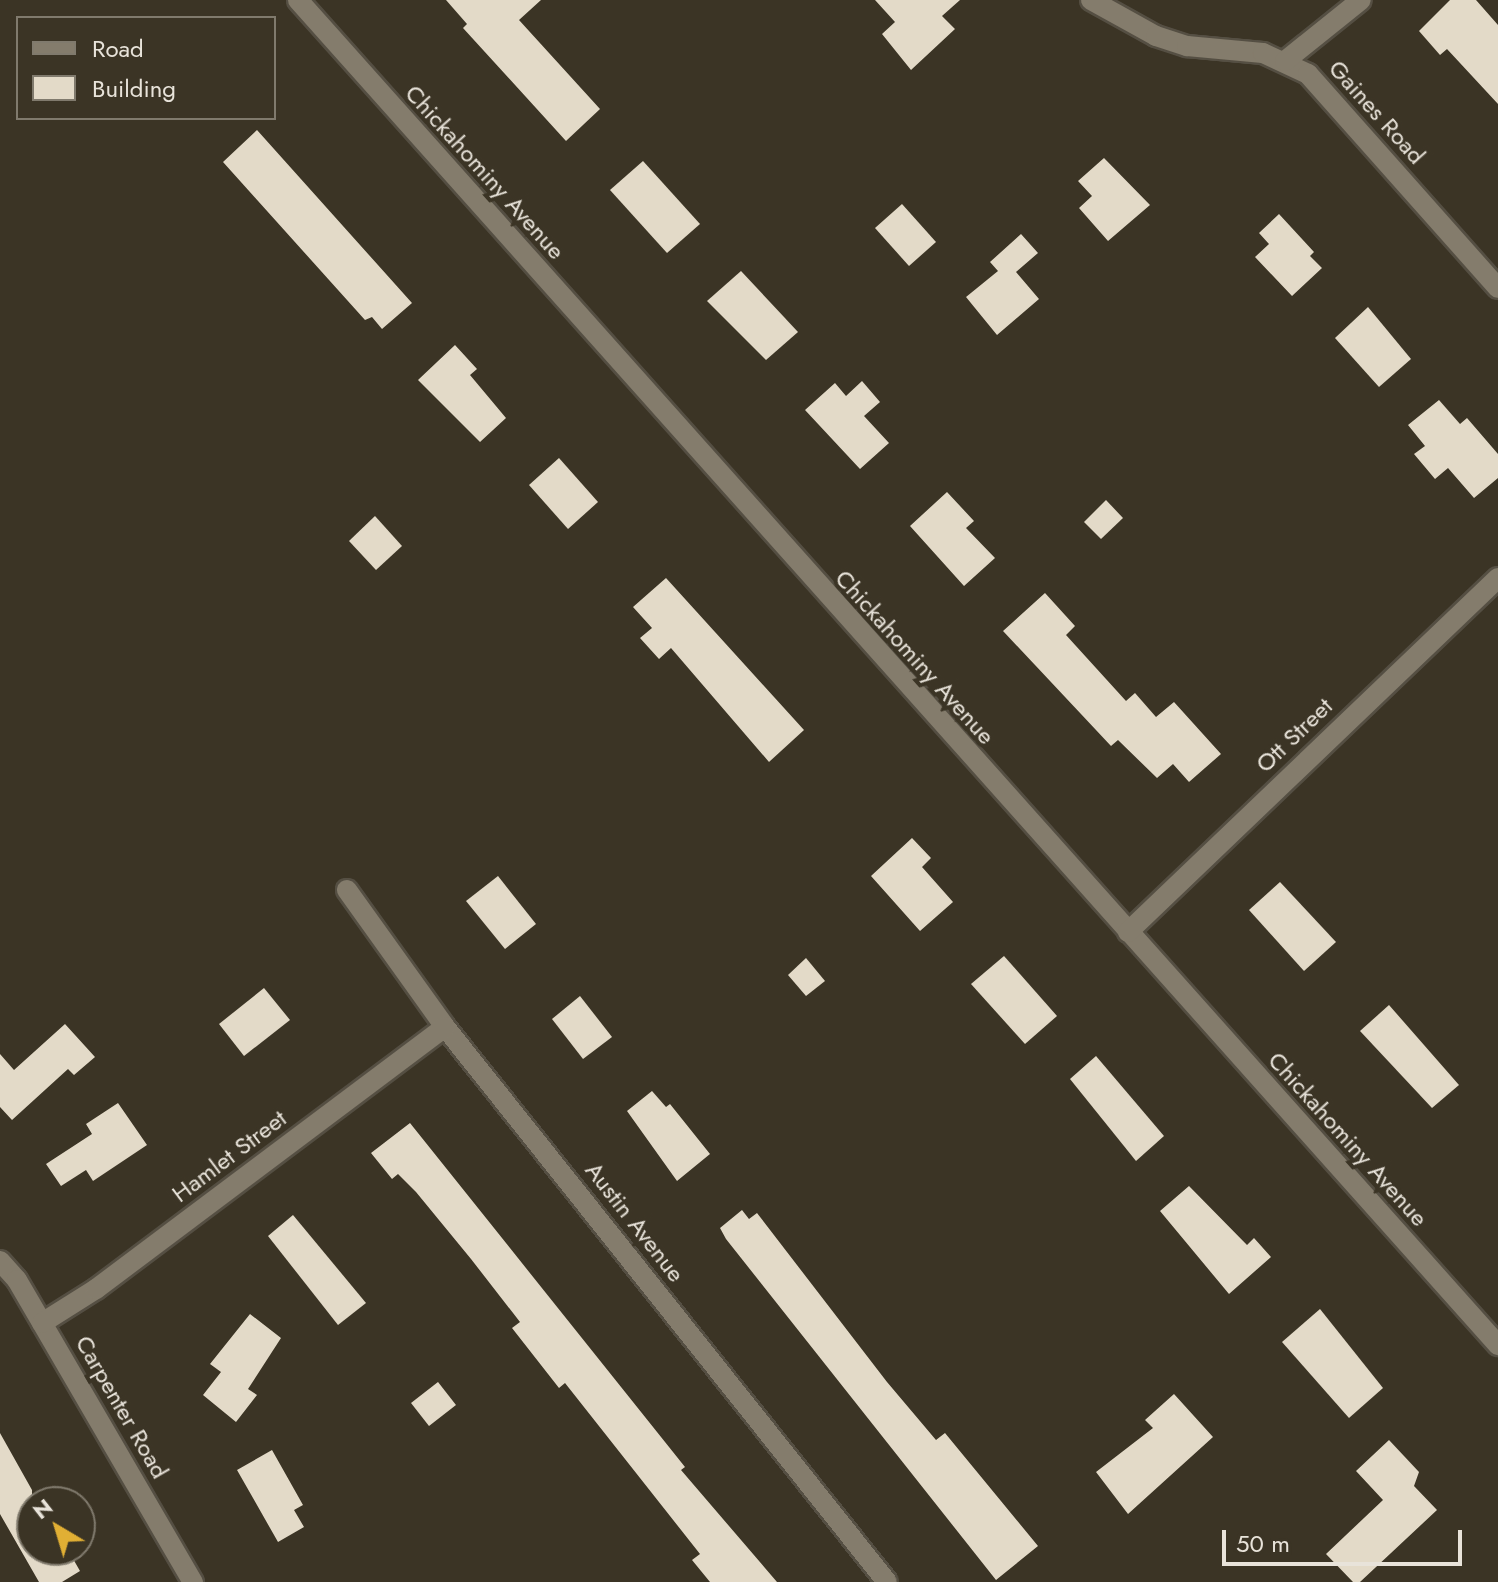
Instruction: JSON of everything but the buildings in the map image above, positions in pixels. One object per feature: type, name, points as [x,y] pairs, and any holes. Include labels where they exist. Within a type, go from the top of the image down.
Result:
[{"type":"street","name":"Chickahominy Avenue","points":[[298,0],[1498,1345]]},
{"type":"street","name":"Gaines Road","points":[[1091,0],[1122,21],[1187,46],[1285,61],[1308,74],[1498,288]]},
{"type":"street","points":[[1285,61],[1361,0]]},
{"type":"street","name":"Ott Street","points":[[1128,932],[1498,578]]},
{"type":"street","name":"Austin Avenue","points":[[347,890],[445,1027],[887,1582]]},
{"type":"street","name":"Hamlet Street","points":[[42,1323],[96,1289],[445,1027]]},
{"type":"street","name":"Carpenter Road","points":[[0,1261],[42,1323],[193,1582]]}]
